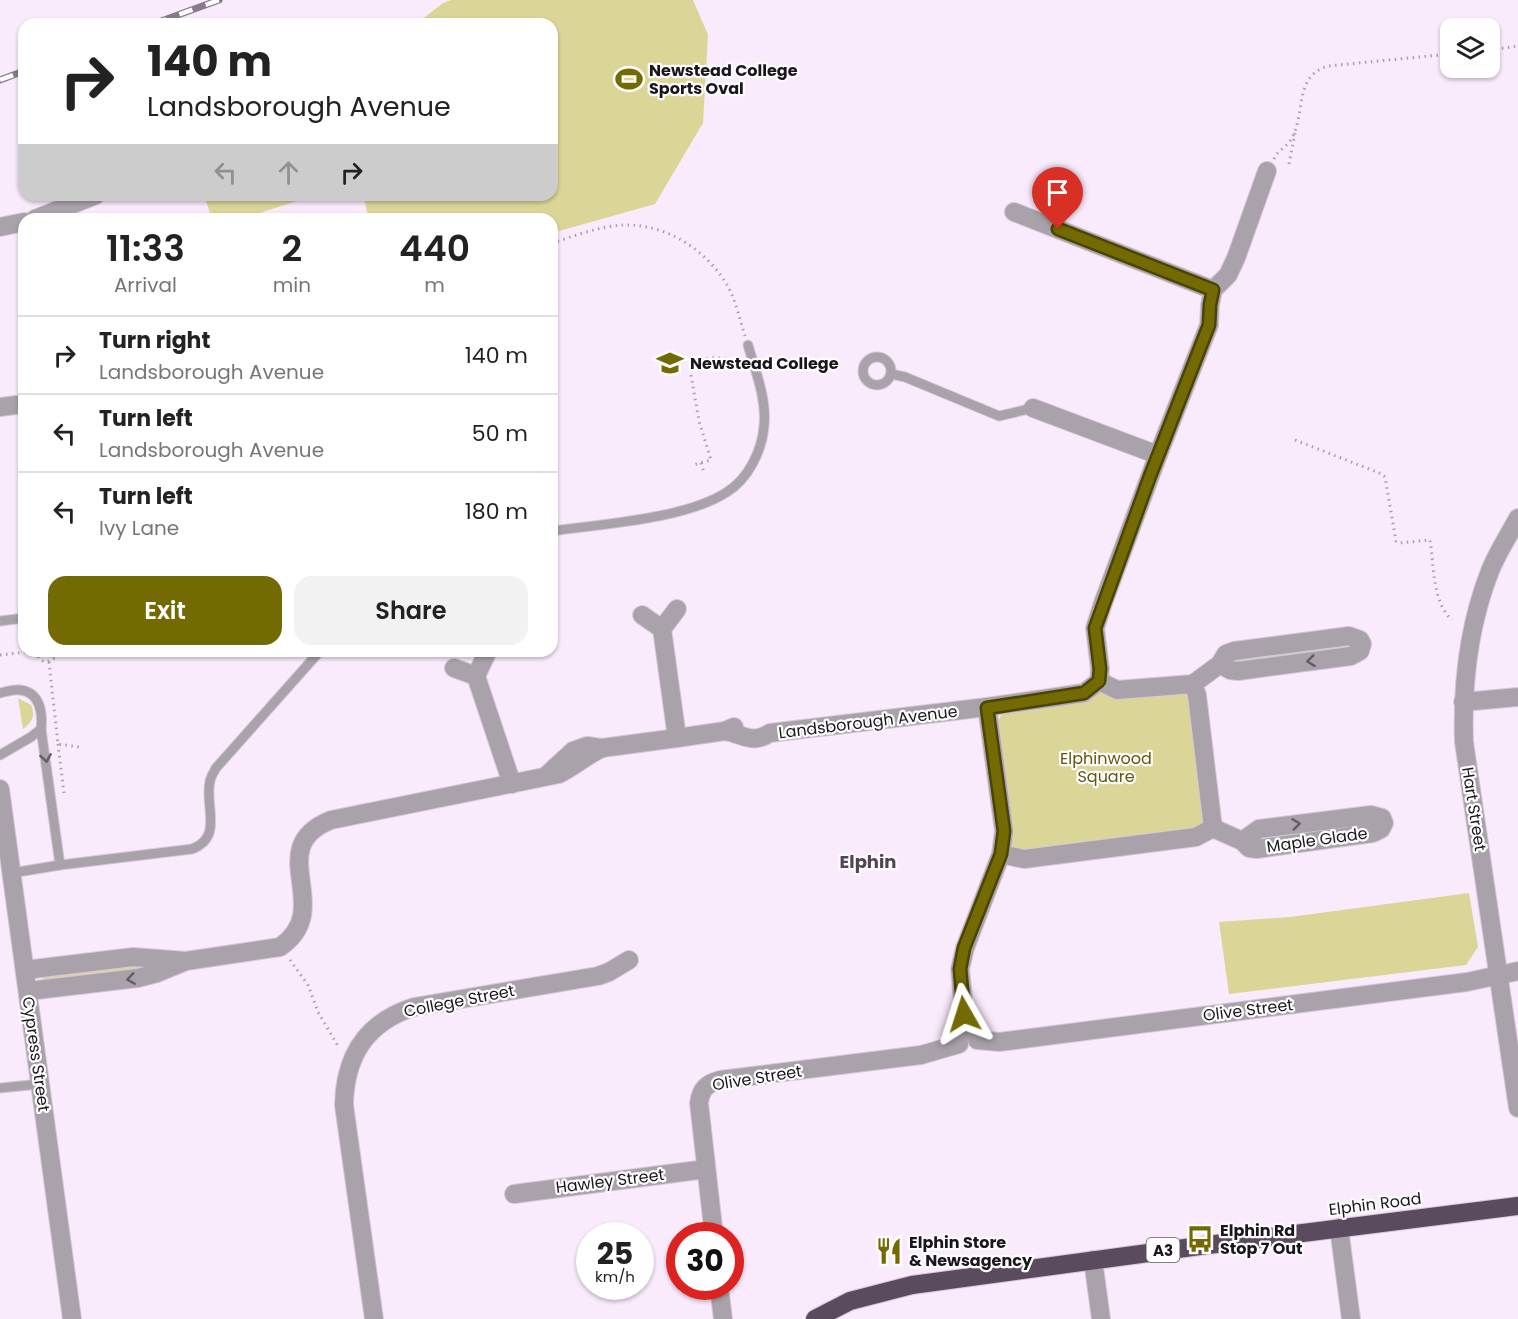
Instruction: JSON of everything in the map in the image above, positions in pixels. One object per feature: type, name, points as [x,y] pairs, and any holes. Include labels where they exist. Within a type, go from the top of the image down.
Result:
[{"type":"highway","name":"Elphin Road","points":[[815,1319],[849,1301],[912,1285],[1518,1206]]},
{"type":"street","points":[[1220,663],[1230,670],[1238,671],[1351,656],[1360,651],[1362,644],[1360,640],[1349,636],[1234,651],[1226,654],[1220,663],[1193,684],[1117,690],[1099,681],[1100,669],[1095,628],[1158,455],[1209,325],[1213,290],[1228,275],[1236,258],[1268,171]]},
{"type":"street","points":[[50,213],[81,201]]},
{"type":"street","points":[[1014,212],[1213,290]]},
{"type":"street","points":[[0,227],[18,223]]},
{"type":"street","points":[[0,407],[18,405]]},
{"type":"street","points":[[1032,408],[1158,455]]},
{"type":"street","name":"Hart Street","points":[[1518,518],[1490,569],[1473,620],[1463,702],[1464,742],[1518,1108]]},
{"type":"street","points":[[677,609],[662,629],[677,738]]},
{"type":"street","points":[[642,615],[662,629]]},
{"type":"street","points":[[485,657],[476,676],[512,784]]},
{"type":"street","points":[[454,668],[476,676]]},
{"type":"street","name":"Landsborough Avenue","points":[[280,947],[290,940],[302,921],[303,906],[298,859],[305,840],[317,826],[331,820],[559,774],[602,748],[725,731],[750,739],[761,739],[770,733],[987,708],[1084,693],[1099,681]]},
{"type":"street","points":[[1001,854],[1024,859],[1196,837],[1213,828],[1197,695],[1193,684]]},
{"type":"street","points":[[1463,702],[1518,697]]},
{"type":"street","points":[[967,1039],[960,969],[964,948],[1001,854],[1004,831],[987,708]]},
{"type":"street","name":"Cypress Street","points":[[0,789],[72,1319]]},
{"type":"street","name":"Maple Glade","points":[[1213,828],[1242,841],[1249,848],[1257,849],[1373,833],[1381,829],[1384,823],[1382,818],[1371,815],[1260,829],[1242,841]]},
{"type":"street","points":[[25,970],[133,957],[186,961],[280,947]]},
{"type":"street","name":"College Street","points":[[374,1319],[344,1105],[344,1086],[360,1044],[378,1024],[407,1009],[598,976],[629,960]]},
{"type":"street","points":[[28,991],[138,978],[186,961]]},
{"type":"street","name":"Olive Street","points":[[712,1222],[699,1103],[700,1094],[710,1083],[921,1055],[967,1039],[999,1042],[1467,982],[1518,972]]},
{"type":"street","name":"Hawley Street","points":[[514,1194],[706,1169]]},
{"type":"street","points":[[1339,1228],[1351,1319]]},
{"type":"street","points":[[1093,1260],[1101,1319]]},
{"type":"street","points":[[721,1300],[723,1319]]},
{"type":"lane","points":[[558,530],[649,518],[708,502],[727,492],[741,480],[755,459],[764,426],[762,393],[748,345]]},
{"type":"lane","points":[[891,374],[905,377],[999,416],[1032,408]]},
{"type":"lane","points":[[0,621],[18,619]]},
{"type":"lane","points":[[12,873],[192,849],[200,846],[211,829],[209,783],[216,768],[315,657]]},
{"type":"lane","points":[[0,693],[21,690],[33,696],[40,703],[43,716],[41,729],[60,865]]},
{"type":"lane","points":[[0,755],[31,738],[41,729]]},
{"type":"lane","points":[[0,1088],[40,1084]]},
{"type":"path","points":[[1500,49],[1518,46]]},
{"type":"path","points":[[1289,164],[1306,82],[1316,70],[1328,66],[1440,55]]},
{"type":"path","points":[[1268,171],[1276,155],[1290,141],[1295,128]]},
{"type":"path","points":[[558,241],[622,225],[658,230],[683,240],[708,261],[724,280],[735,301],[748,345]]},
{"type":"path","points":[[695,362],[708,357],[717,357],[756,371]]},
{"type":"path","points":[[691,375],[699,421],[711,460],[693,465]]},
{"type":"path","points":[[1295,440],[1385,477],[1396,541],[1399,543],[1430,540],[1438,594],[1444,613],[1452,620]]},
{"type":"path","points":[[701,463],[704,473]]},
{"type":"path","points":[[0,655],[18,653]]},
{"type":"path","points":[[39,657],[40,660],[50,662],[55,657]]},
{"type":"path","points":[[50,662],[58,744],[79,747]]},
{"type":"path","points":[[280,947],[308,985],[318,1012],[338,1046]]},
{"type":"green space","name":"Newstead College Sports Oval","points":[[451,0],[693,0],[708,35],[703,123],[655,204],[558,231],[558,213],[368,213],[364,201],[558,201],[558,18],[424,18],[443,3]]},
{"type":"green space","points":[[206,201],[297,201],[260,213],[210,213]]},
{"type":"green space","points":[[1352,644],[1350,648],[1233,664],[1230,657]]},
{"type":"green space","name":"Elphinwood Square","points":[[1103,691],[1186,692],[1189,697],[1204,822],[1191,830],[1023,851],[1013,847],[1009,840],[997,724],[1002,713]]},
{"type":"green space","points":[[18,698],[31,705],[33,712],[31,721],[23,729]]},
{"type":"green space","points":[[1469,893],[1478,947],[1466,965],[1229,994],[1219,922],[1290,917]]},
{"type":"green space","points":[[158,961],[140,971],[46,982],[43,979],[45,974]]},
{"type":"railway","points":[[170,18],[219,0]]},
{"type":"railway","points":[[0,80],[18,73]]},
{"type":"place","name":"Newstead College Sports Oval","points":[[629,79]]},
{"type":"place","name":"Newstead College","points":[[670,363]]},
{"type":"place","name":"Elphin Rd Stop 7 Out","points":[[1200,1239]]},
{"type":"place","name":"Elphin Store & Newsagency","points":[[889,1251]]},
{"type":"district","name":"Elphin","points":[[868,861]]},
{"type":"route","points":[[964,1014],[960,969],[964,948],[1001,854],[1004,831],[987,708],[1084,693],[1099,681],[1100,669],[1095,628],[1150,476],[1209,325],[1213,290],[1058,229]]}]
